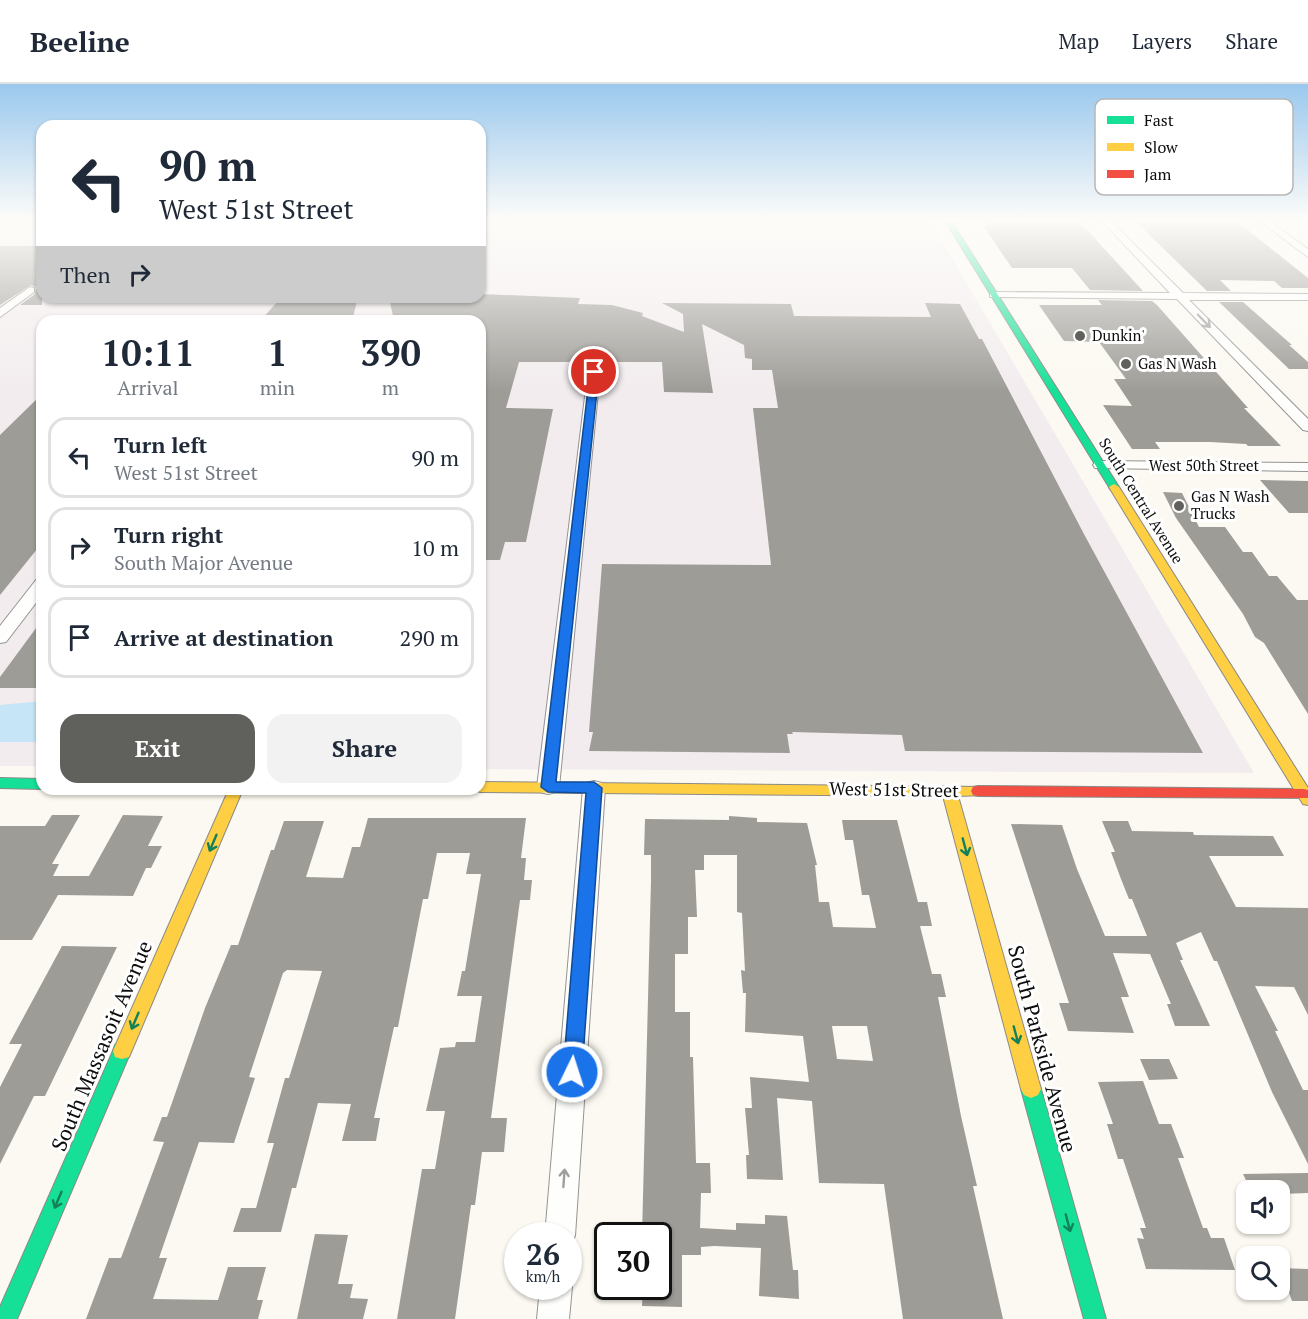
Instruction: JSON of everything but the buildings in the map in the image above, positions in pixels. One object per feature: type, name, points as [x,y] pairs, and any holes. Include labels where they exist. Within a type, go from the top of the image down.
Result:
[{"type":"main road","name":"South Central Avenue","points":[[983,277],[1307,796]]},
{"type":"main road","points":[[0,783],[36,784]]},
{"type":"main road","name":"West 51st Street","points":[[486,787],[1307,796]]},
{"type":"main road","name":"South Parkside Avenue","points":[[949,791],[1095,1319]]},
{"type":"main road","name":"South Massasoit Avenue","points":[[6,1319],[233,795]]},
{"type":"street","points":[[1160,277],[1308,427]]},
{"type":"street","points":[[0,314],[30,290]]},
{"type":"street","points":[[994,295],[1308,297]]},
{"type":"street","points":[[548,787],[594,372]]},
{"type":"street","name":"West 50th Street","points":[[1100,465],[1308,467]]},
{"type":"street","points":[[0,638],[36,592]]},
{"type":"street","points":[[561,1222],[594,788]]},
{"type":"street","points":[[553,1319],[555,1300]]},
{"type":"shaded area","points":[[0,277],[36,277],[36,303],[486,303],[486,277],[963,277],[1254,773],[486,769],[486,315],[36,315],[36,766],[0,766]]},
{"type":"water","points":[[36,702],[36,742],[0,742],[0,705]]},
{"type":"traffic: fast","points":[[983,277],[1114,487]]},
{"type":"traffic: fast","points":[[0,783],[36,784]]},
{"type":"traffic: fast","points":[[6,1319],[122,1051]]},
{"type":"traffic: fast","points":[[1031,1089],[1095,1319]]},
{"type":"traffic: slow","points":[[1114,487],[1308,800]]},
{"type":"traffic: slow","points":[[486,787],[978,791]]},
{"type":"traffic: slow","points":[[949,791],[1031,1089]]},
{"type":"traffic: slow","points":[[122,1051],[233,795]]},
{"type":"traffic: jam","points":[[978,791],[1304,794]]},
{"type":"place","name":"Dunkin'","points":[[1080,336]]},
{"type":"place","name":"Gas N Wash","points":[[1126,364]]},
{"type":"place","name":"Gas N Wash Trucks","points":[[1179,506]]},
{"type":"route","points":[[572,1072],[594,788],[548,787],[594,372]]}]
